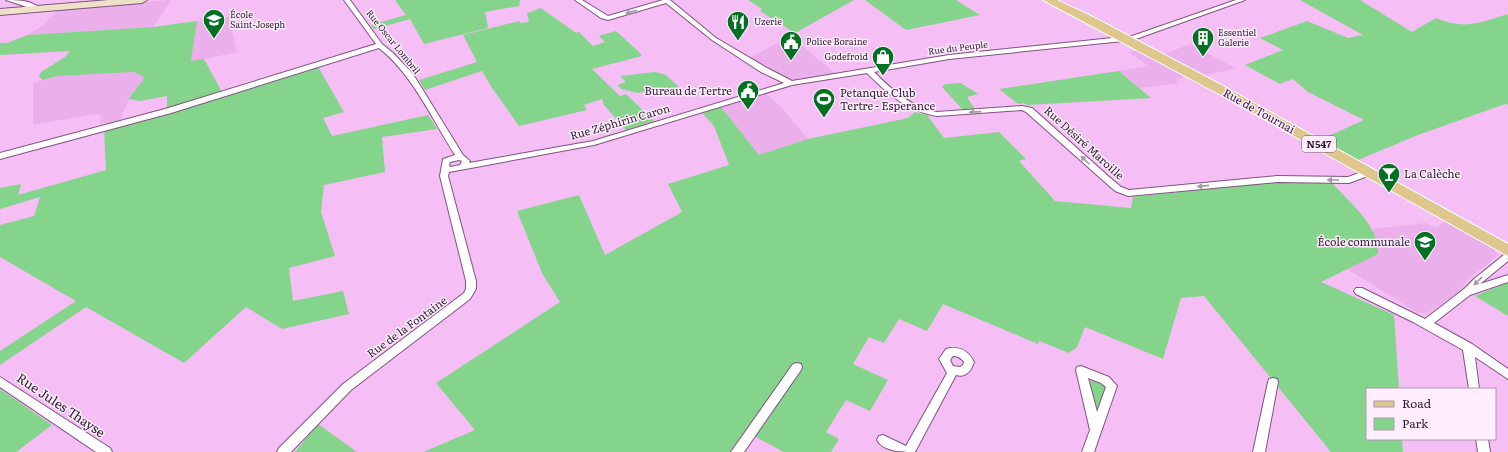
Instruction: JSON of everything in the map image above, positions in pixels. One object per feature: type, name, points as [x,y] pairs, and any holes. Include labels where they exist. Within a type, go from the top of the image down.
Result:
[{"type":"main road","points":[[5,11],[142,0]]},
{"type":"main road","name":"Rue de Tournai","points":[[1048,0],[1128,39],[1370,172],[1508,251]]},
{"type":"street","points":[[9,0],[31,5],[36,8]]},
{"type":"street","name":"Rue Oscar Lombril","points":[[347,0],[380,45],[391,54],[410,76],[461,163]]},
{"type":"street","points":[[578,0],[606,18],[667,1],[714,39],[764,70],[791,83]]},
{"type":"street","name":"Rue du Peuple","points":[[777,87],[791,83],[949,57],[1128,39],[1242,0]]},
{"type":"street","points":[[5,11],[18,2]]},
{"type":"street","points":[[0,156],[168,111],[380,45]]},
{"type":"street","points":[[764,70],[777,87]]},
{"type":"street","name":"Rue Désiré Maroille","points":[[868,70],[895,96],[929,113],[938,114],[1022,108],[1029,110],[1118,189],[1128,193],[1278,179],[1349,180],[1370,172]]},
{"type":"street","name":"Rue Zéphirin Caron","points":[[461,163],[490,162],[594,143],[777,87]]},
{"type":"street","points":[[446,165],[447,139]]},
{"type":"street","points":[[446,165],[453,157],[461,163]]},
{"type":"street","points":[[446,165],[461,163]]},
{"type":"street","name":"Rue de la Fontaine","points":[[449,191],[454,172],[461,163]]},
{"type":"street","name":"Rue de la Fontaine","points":[[284,452],[347,386],[467,296],[471,289],[471,281],[444,176],[446,165]]},
{"type":"street","points":[[1427,323],[1467,292],[1477,280],[1508,256]]},
{"type":"street","points":[[1467,292],[1508,278]]},
{"type":"street","points":[[1359,291],[1427,323],[1468,347],[1508,375]]},
{"type":"street","points":[[1468,347],[1474,388]]},
{"type":"street","points":[[737,452],[798,367]]},
{"type":"street","points":[[1088,452],[1096,431],[1112,386],[1105,380],[1081,370],[1096,431]]},
{"type":"street","points":[[883,440],[908,452],[952,371]]},
{"type":"street","name":"Rue Jules Thayse","points":[[0,381],[106,452]]},
{"type":"street","points":[[1259,452],[1273,382]]},
{"type":"street","points":[[1482,440],[1484,452]]},
{"type":"shaded area","points":[[171,0],[153,27],[27,35],[41,27],[59,9]]},
{"type":"shaded area","name":"École Saint-Joseph","points":[[229,17],[237,52],[191,62],[197,21]]},
{"type":"shaded area","points":[[790,36],[836,74],[792,82],[748,59]]},
{"type":"shaded area","points":[[1190,44],[1235,68],[1201,77],[1162,55]]},
{"type":"shaded area","points":[[1140,50],[1188,76],[1176,80],[1179,83],[1140,88],[1119,71],[1148,66],[1129,52]]},
{"type":"shaded area","points":[[134,72],[144,76],[142,84],[132,92],[120,120],[100,124],[101,116],[95,114],[33,125],[33,83],[58,76]]},
{"type":"shaded area","points":[[766,93],[782,108],[808,139],[759,155],[721,107]]},
{"type":"shaded area","name":"École communale","points":[[1445,221],[1493,248],[1498,255],[1466,281],[1461,290],[1428,313],[1418,313],[1347,269],[1378,254],[1372,229],[1426,223],[1436,228]]},
{"type":"green space","points":[[395,0],[520,0],[519,6],[485,12],[488,28],[424,44],[410,19],[374,29],[371,25],[406,15]]},
{"type":"green space","points":[[748,0],[854,0],[795,33],[760,11],[762,9]]},
{"type":"green space","points":[[865,0],[956,0],[980,15],[906,30]]},
{"type":"green space","points":[[1300,0],[1360,0],[1412,32],[1436,18],[1455,24],[1472,24],[1508,14],[1508,105],[1505,104],[1418,135],[1358,160],[1322,139],[1364,120],[1308,92],[1293,79],[1280,84],[1245,65],[1283,50],[1260,38],[1307,21],[1348,38],[1363,35]]},
{"type":"green space","points":[[541,8],[576,33],[579,32],[593,46],[605,42],[599,36],[616,31],[639,52],[642,56],[592,69],[620,96],[626,94],[654,121],[626,130],[604,105],[602,99],[584,105],[587,110],[519,126],[482,71],[425,90],[419,80],[477,62],[463,35],[519,21],[520,23],[529,22],[527,13]]},
{"type":"green space","points":[[197,21],[191,61],[204,59],[222,92],[167,109],[167,96],[140,101],[129,99],[144,77],[134,72],[58,76],[42,80],[39,76],[41,72],[65,57],[70,51],[0,55],[0,43],[7,43],[27,35],[153,27]]},
{"type":"green space","points":[[317,65],[344,112],[323,118],[332,136],[428,115],[437,129],[382,137],[385,172],[324,185],[321,212],[335,256],[289,268],[293,301],[343,291],[349,314],[282,329],[246,307],[184,363],[86,307],[0,365],[0,351],[76,301],[0,257],[0,225],[34,216],[40,197],[0,209],[0,188],[21,184],[18,195],[106,170],[104,129]]},
{"type":"green space","points":[[1119,71],[1151,98],[1027,105],[1024,103],[1018,104],[999,89]]},
{"type":"green space","points":[[655,72],[666,75],[680,88],[671,90],[659,88],[638,93],[621,89],[617,85],[626,82],[620,76]]},
{"type":"green space","points":[[961,83],[978,94],[967,97],[975,109],[964,111],[942,87],[945,84]]},
{"type":"green space","points":[[721,107],[759,155],[808,139],[908,118],[915,112],[927,115],[944,138],[999,132],[1026,159],[1019,161],[1055,201],[1131,208],[1133,197],[1281,181],[1332,183],[1369,224],[1377,243],[1378,254],[1321,282],[1394,315],[1399,388],[1366,388],[1366,440],[1402,440],[1403,452],[1331,452],[1204,296],[1181,298],[1163,359],[1085,327],[1077,347],[1069,353],[1039,341],[1038,344],[943,304],[927,331],[899,319],[884,343],[869,337],[853,364],[888,380],[870,411],[846,400],[826,432],[839,439],[831,452],[784,452],[745,431],[730,452],[423,452],[475,430],[436,383],[560,302],[542,273],[517,211],[579,195],[605,255],[682,212],[668,184],[729,165],[714,126],[702,113]]},
{"type":"green space","points":[[1508,282],[1508,316],[1475,296]]},
{"type":"green space","points":[[1090,381],[1099,381],[1105,385],[1097,412],[1089,386]]},
{"type":"green space","points":[[0,389],[52,425],[16,452],[0,452]]},
{"type":"green space","points":[[318,424],[357,452],[295,452]]},
{"type":"place","name":"École Saint-Joseph","points":[[214,40]]},
{"type":"place","name":"Uzerie","points":[[738,42]]},
{"type":"place","name":"Essentiel Galerie","points":[[1203,58]]},
{"type":"place","name":"Police Boraine","points":[[791,62]]},
{"type":"place","name":"Godefroid","points":[[883,76]]},
{"type":"place","name":"Bureau de Tertre","points":[[748,110]]},
{"type":"place","name":"Petanque Club Tertre - Esperance","points":[[824,118]]},
{"type":"place","name":"La Calèche","points":[[1389,194]]},
{"type":"place","name":"École communale","points":[[1425,262]]}]
